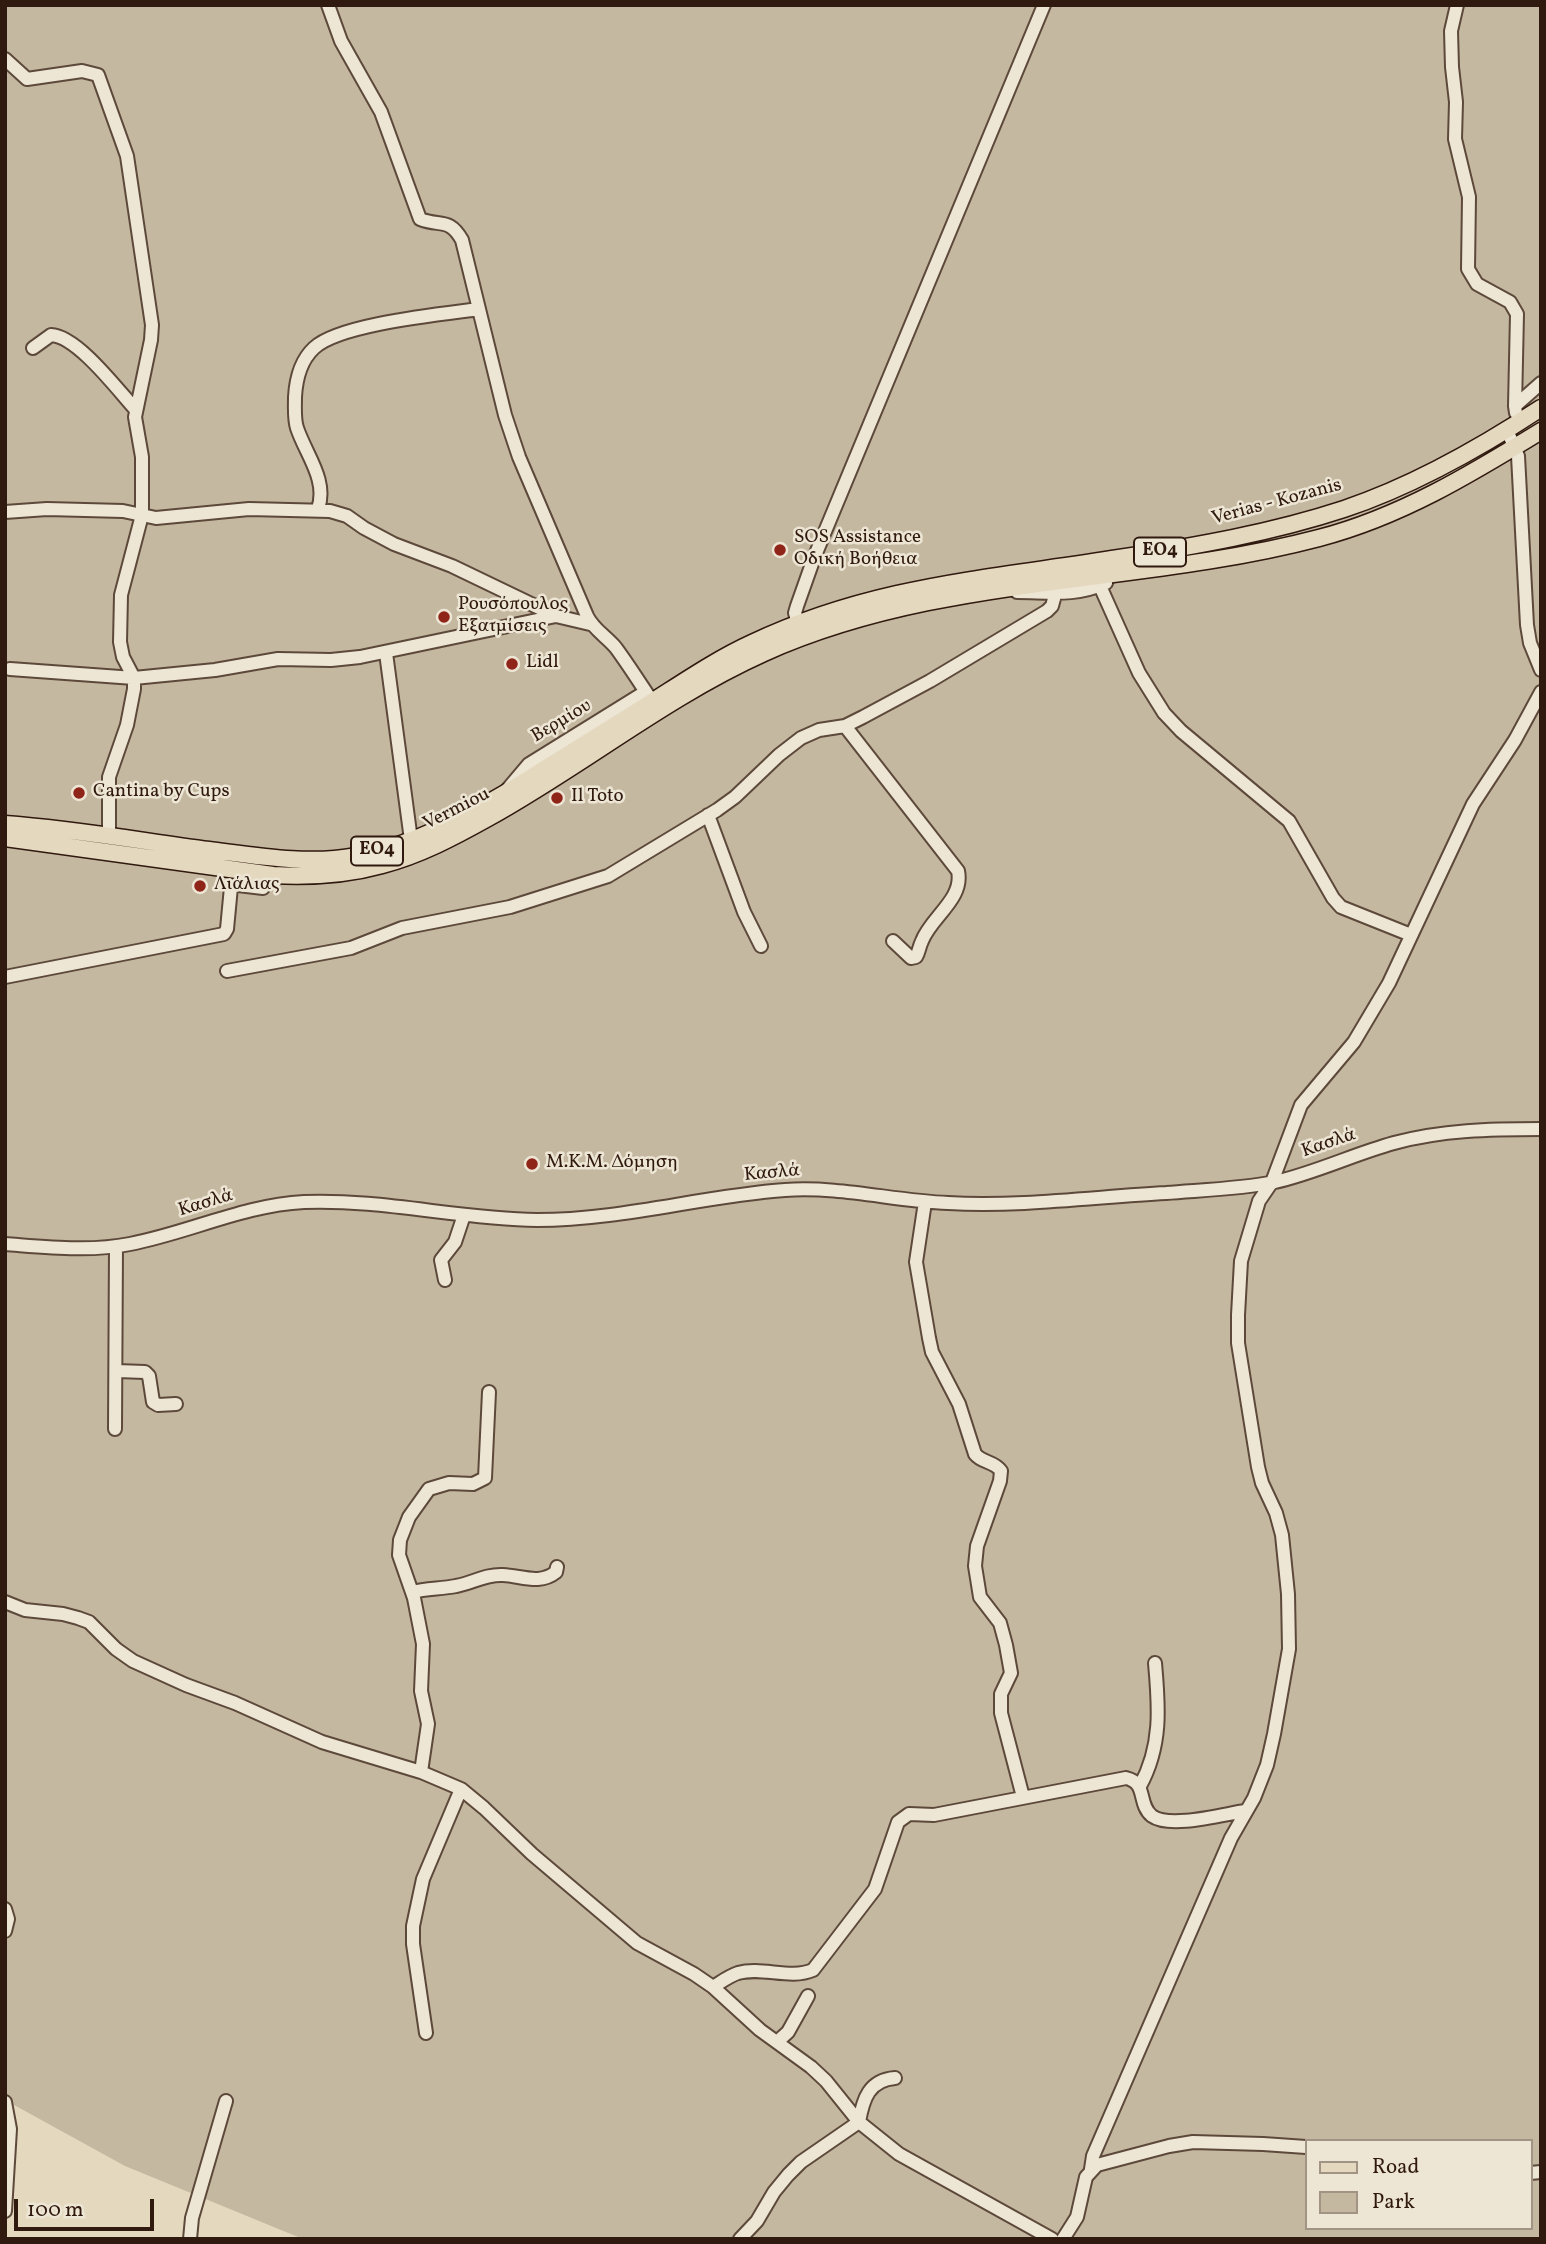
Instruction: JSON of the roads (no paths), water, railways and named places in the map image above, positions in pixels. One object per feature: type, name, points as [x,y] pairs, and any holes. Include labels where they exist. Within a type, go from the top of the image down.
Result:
[{"type":"main road","name":"Verias - Kozanis","points":[[801,629],[855,603],[932,585],[1115,559],[1270,530],[1370,499],[1512,427],[1541,408]]},
{"type":"main road","name":"Verias - Kozanis","points":[[801,629],[982,593],[1163,567],[1322,538],[1432,495],[1541,431]]},
{"type":"main road","name":"Vermiou","points":[[5,824],[255,856],[323,860],[358,856],[411,840],[475,811],[652,702],[723,673],[801,629]]},
{"type":"main road","name":"Vermiou","points":[[5,838],[273,875],[316,876],[359,871],[400,860],[439,845],[513,805],[652,702]]},
{"type":"street","points":[[328,5],[341,41],[381,112],[420,219],[449,224],[462,240],[505,415],[519,457],[590,624]]},
{"type":"street","points":[[801,629],[795,613],[814,558],[1044,5]]},
{"type":"street","points":[[1457,5],[1451,31],[1456,103],[1455,139],[1469,197],[1468,269],[1477,284],[1510,302],[1517,314],[1512,427],[1519,464],[1526,617],[1531,643],[1541,670]]},
{"type":"street","points":[[5,59],[31,79],[74,72],[96,74],[99,78],[116,129],[123,141],[152,325],[136,410],[142,457],[142,515],[121,594],[120,642],[123,657],[134,678],[129,715],[109,777],[109,836]]},
{"type":"street","points":[[318,509],[321,484],[297,427],[295,415],[296,380],[308,355],[323,341],[360,329],[412,318],[479,309]]},
{"type":"street","points":[[33,348],[51,335],[63,337],[79,348],[136,410]]},
{"type":"street","points":[[1515,406],[1541,383]]},
{"type":"street","points":[[5,512],[47,509],[123,511],[156,518],[249,509],[318,509],[346,516],[394,544],[452,566],[556,616],[590,624],[616,649],[652,702]]},
{"type":"street","points":[[982,593],[1055,594],[1089,590],[1163,567]]},
{"type":"street","points":[[1100,586],[1139,673],[1164,713],[1181,731],[1289,821],[1333,898],[1341,907],[1411,934]]},
{"type":"street","points":[[227,971],[358,947],[402,928],[528,902],[608,876],[735,797],[801,738],[819,730],[845,726],[930,681],[1047,611],[1052,606],[1055,594]]},
{"type":"street","points":[[10,669],[134,678],[215,670],[278,659],[331,660],[386,653],[556,616]]},
{"type":"street","points":[[386,653],[411,840]]},
{"type":"street","points":[[1063,2239],[1077,2217],[1093,2156],[1197,1920],[1221,1859],[1254,1798],[1266,1765],[1282,1701],[1289,1649],[1282,1535],[1258,1467],[1238,1331],[1239,1284],[1244,1248],[1259,1201],[1272,1182],[1301,1105],[1354,1042],[1389,983],[1473,803],[1515,740],[1541,692]]},
{"type":"street","points":[[845,726],[958,871],[960,878],[957,890],[921,941],[916,957],[911,958],[893,941]]},
{"type":"street","points":[[708,815],[744,912],[761,946]]},
{"type":"street","points":[[5,976],[224,934],[227,929],[231,887],[238,885],[262,888]]},
{"type":"street","name":"Κασλά","points":[[5,1244],[116,1247],[243,1212],[290,1203],[344,1203],[536,1220],[586,1218],[763,1192],[799,1190],[864,1194],[925,1202],[1003,1204],[1207,1190],[1272,1182],[1418,1138],[1465,1131],[1541,1129]]},
{"type":"street","points":[[925,1202],[916,1262],[930,1345],[958,1404],[975,1454],[979,1459],[995,1464],[1001,1471],[977,1546],[975,1566],[980,1597],[1000,1623],[1006,1645],[1011,1673],[1001,1694],[1001,1713],[1023,1797]]},
{"type":"street","points":[[445,1280],[442,1260],[455,1242],[464,1215]]},
{"type":"street","points":[[115,1429],[116,1247]]},
{"type":"street","points":[[117,1371],[145,1372],[149,1376],[153,1402],[158,1405],[176,1404]]},
{"type":"street","points":[[421,1772],[428,1724],[421,1691],[422,1633],[399,1555],[402,1530],[429,1489],[449,1483],[473,1484],[485,1478],[489,1392]]},
{"type":"street","points":[[412,1592],[453,1587],[488,1575],[547,1578],[556,1573],[557,1567]]},
{"type":"street","points":[[5,1602],[25,1610],[64,1614],[89,1622],[116,1649],[134,1661],[186,1685],[235,1703],[322,1742],[421,1772],[461,1789],[542,1863],[637,1943],[713,1987],[742,2016],[794,2053],[826,2081],[859,2122],[899,2154],[1052,2239]]},
{"type":"street","points":[[1140,1786],[1154,1754],[1159,1725],[1156,1663]]},
{"type":"street","points":[[713,1987],[730,1976],[743,1972],[778,1974],[813,1970],[875,1889],[895,1828],[905,1816],[934,1815],[1121,1778],[1131,1779],[1140,1786],[1146,1808],[1160,1820],[1188,1820],[1245,1811]]},
{"type":"street","points":[[426,2033],[413,1944],[413,1926],[423,1879],[461,1789]]},
{"type":"street","points":[[5,1909],[8,1919],[5,1931]]},
{"type":"street","points":[[777,2042],[788,2032],[808,1996]]},
{"type":"street","points":[[740,2239],[757,2221],[774,2192],[801,2162],[859,2122],[861,2106],[871,2087],[879,2081],[895,2078]]},
{"type":"street","points":[[190,2239],[192,2218],[226,2101]]},
{"type":"street","points":[[5,2102],[10,2129],[5,2211]]},
{"type":"street","points":[[1091,2169],[1097,2165],[1180,2143],[1304,2147]]},
{"type":"place","name":"SOS Assistance Οδική Βοήθεια","points":[[780,550]]},
{"type":"place","name":"Ρουσόπουλος Εξατμίσεις","points":[[444,617]]},
{"type":"place","name":"Lidl","points":[[512,664]]},
{"type":"place","name":"Cantina by Cups","points":[[79,793]]},
{"type":"place","name":"Il Toto","points":[[557,798]]},
{"type":"place","name":"Λιάλιας","points":[[200,886]]},
{"type":"place","name":"Μ.Κ.Μ. Δόμηση","points":[[532,1164]]}]
